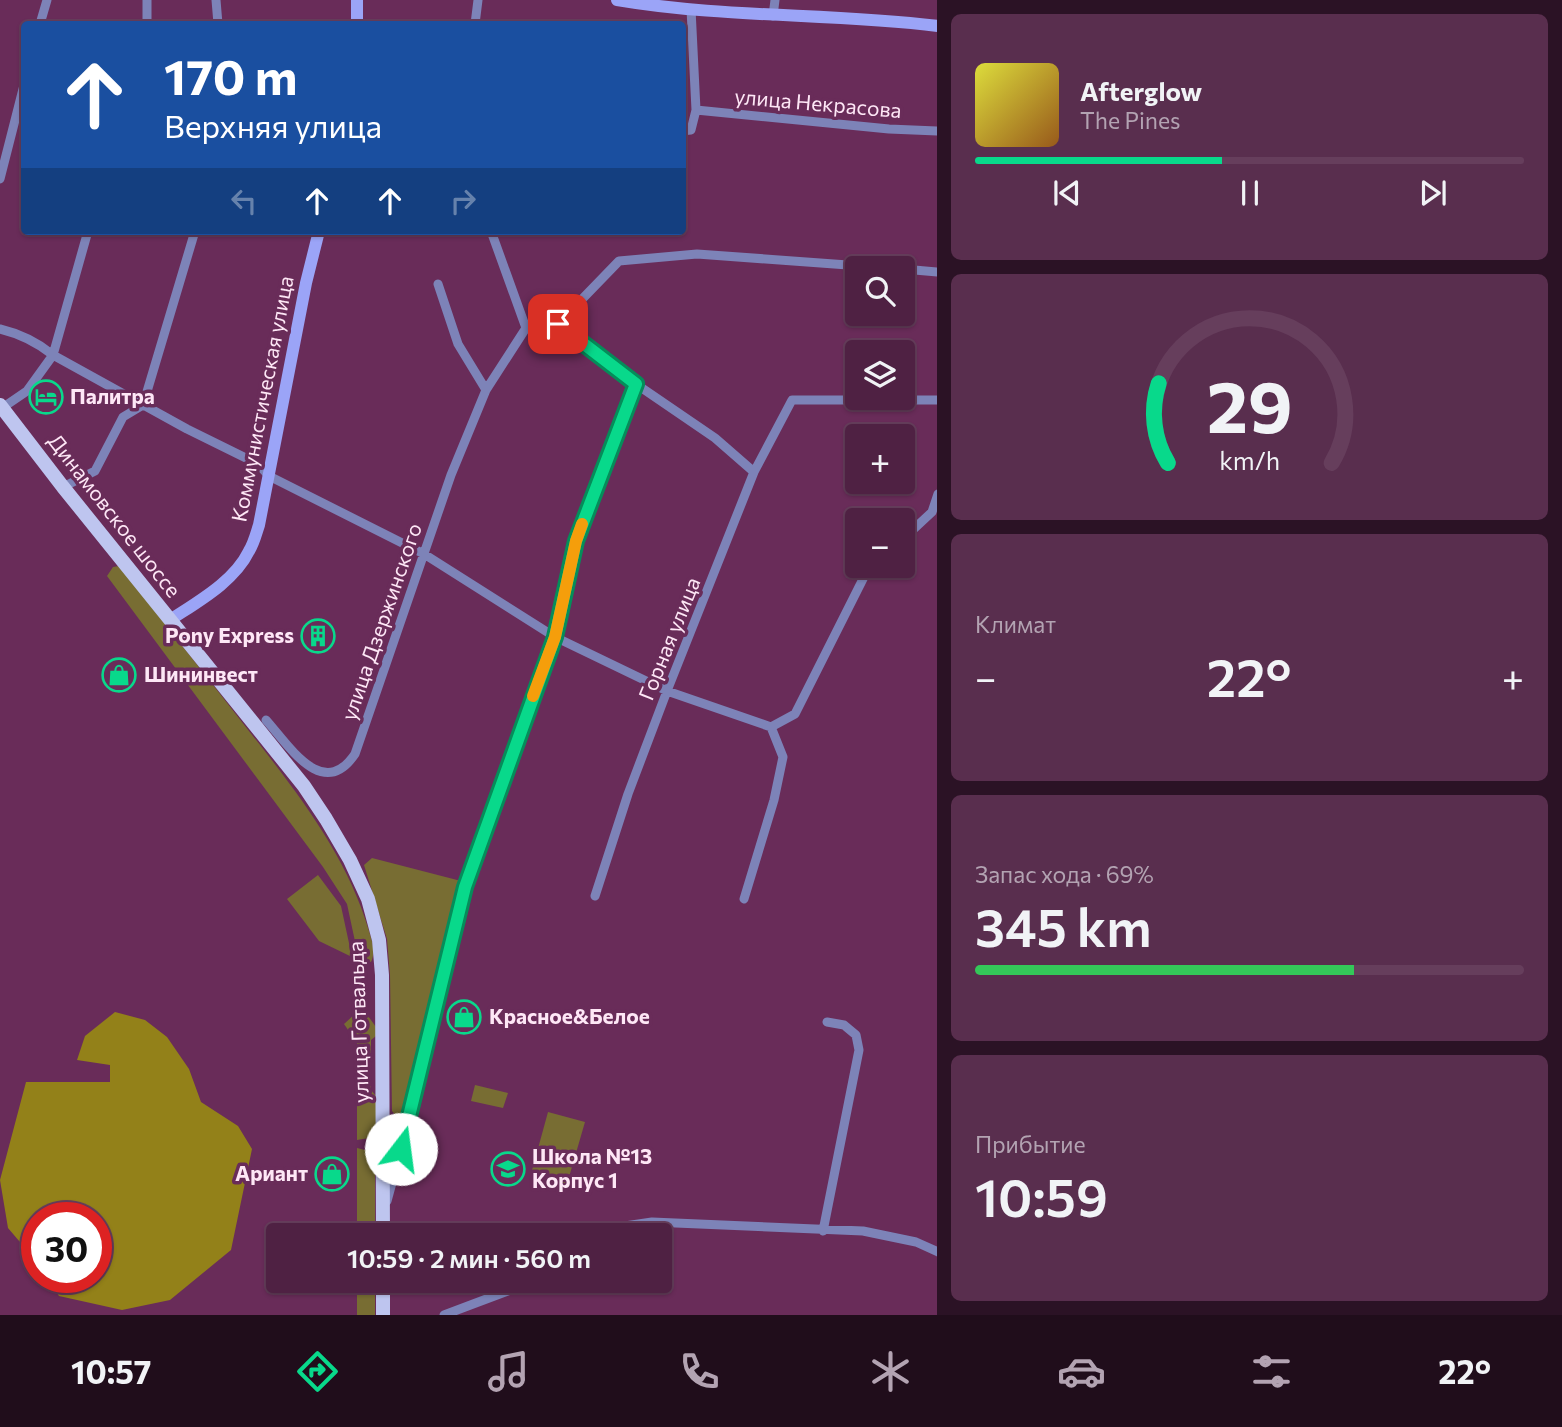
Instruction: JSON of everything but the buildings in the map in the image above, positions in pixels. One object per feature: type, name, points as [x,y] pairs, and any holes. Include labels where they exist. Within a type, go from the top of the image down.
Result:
[{"type":"main road","name":"Динамовское шоссе","points":[[1,406],[170,620]]},
{"type":"main road","name":"улица Готвальда","points":[[170,620],[304,786],[350,860],[368,899],[379,940],[382,975],[383,1223]]},
{"type":"main road","points":[[383,1293],[383,1315]]},
{"type":"street","points":[[41,21],[47,0]]},
{"type":"street","points":[[147,0],[147,21]]},
{"type":"street","points":[[216,0],[218,21]]},
{"type":"street","points":[[356,21],[358,0]]},
{"type":"street","points":[[475,21],[478,0]]},
{"type":"street","points":[[617,0],[774,16],[842,18],[937,26]]},
{"type":"street","points":[[774,16],[775,0]]},
{"type":"street","points":[[687,130],[696,110],[691,9]]},
{"type":"street","points":[[0,179],[21,97]]},
{"type":"street","name":"улица Некрасова","points":[[696,110],[889,129],[937,131]]},
{"type":"street","points":[[1,406],[26,391],[54,355],[87,235]]},
{"type":"street","points":[[63,487],[95,471],[123,417],[143,405],[194,235]]},
{"type":"street","name":"Коммунистическая улица","points":[[170,620],[220,584],[237,569],[249,552],[259,525],[306,283],[318,235]]},
{"type":"street","points":[[492,235],[526,328],[558,324],[619,261],[697,254],[845,265]]},
{"type":"street","points":[[915,270],[937,272]]},
{"type":"street","points":[[438,284],[458,344],[486,390]]},
{"type":"street","points":[[558,324],[636,384],[715,438],[754,472]]},
{"type":"street","name":"улица Дзержинского","points":[[266,720],[303,762],[317,772],[332,773],[346,767],[355,754],[451,475],[486,390],[526,328]]},
{"type":"street","points":[[0,330],[14,332],[37,343],[143,405],[258,464],[269,477],[424,554],[555,637],[667,691],[771,727],[795,714],[863,578]]},
{"type":"street","points":[[383,1213],[407,1128],[465,887],[555,637],[576,541],[636,384]]},
{"type":"street","name":"Горная улица","points":[[596,896],[628,794],[667,691],[754,472],[792,400],[937,400]]},
{"type":"street","points":[[915,529],[934,512],[937,494]]},
{"type":"street","points":[[744,900],[774,800],[783,757],[771,727]]},
{"type":"street","points":[[823,1231],[859,1051],[856,1035],[844,1025],[827,1022]]},
{"type":"street","points":[[383,1127],[407,1128]]},
{"type":"street","points":[[645,1223],[671,1223]]},
{"type":"street","points":[[672,1223],[863,1231],[916,1242],[937,1252]]},
{"type":"street","points":[[444,1315],[502,1293]]},
{"type":"shaded area","points":[[119,566],[314,818],[346,873],[359,902],[372,943],[371,962],[359,960],[347,904],[323,867],[107,576],[113,567]]},
{"type":"shaded area","points":[[372,858],[461,881],[407,1111],[402,1117],[396,1116],[392,1111],[390,975],[387,939],[364,865]]},
{"type":"shaded area","points":[[318,875],[341,906],[352,957],[319,941],[287,899]]},
{"type":"shaded area","points":[[115,1012],[145,1020],[167,1037],[189,1069],[201,1102],[238,1126],[252,1149],[231,1250],[170,1300],[122,1310],[59,1296],[57,1293],[112,1293],[112,1202],[21,1202],[21,1243],[8,1228],[0,1180],[26,1082],[110,1082],[110,1065],[77,1060],[85,1036]]},
{"type":"shaded area","points":[[355,1014],[368,1016],[376,1027],[376,1036],[371,1040],[371,1057],[357,1062],[357,1043],[344,1024]]},
{"type":"shaded area","points":[[357,1076],[371,1076],[371,1090],[376,1096],[376,1132],[369,1138],[357,1140]]},
{"type":"shaded area","points":[[475,1085],[508,1093],[503,1108],[471,1101]]},
{"type":"shaded area","points":[[548,1112],[585,1122],[567,1184],[531,1174]]},
{"type":"shaded area","points":[[357,1148],[369,1151],[375,1157],[375,1223],[357,1223]]},
{"type":"shaded area","points":[[357,1293],[375,1293],[375,1315],[357,1315]]},
{"type":"slow traffic","points":[[533,696],[555,637],[582,524]]},
{"type":"place","name":"Палитра","points":[[46,397]]},
{"type":"place","name":"Pony Express","points":[[318,636]]},
{"type":"place","name":"Шининвест","points":[[119,675]]},
{"type":"place","name":"Красное&Белое","points":[[464,1017]]},
{"type":"place","name":"Школа №13 Корпус 1","points":[[508,1169]]},
{"type":"place","name":"Ариант","points":[[332,1174]]},
{"type":"route","points":[[401,1149],[465,887],[555,637],[576,541],[636,384],[558,324]]}]
